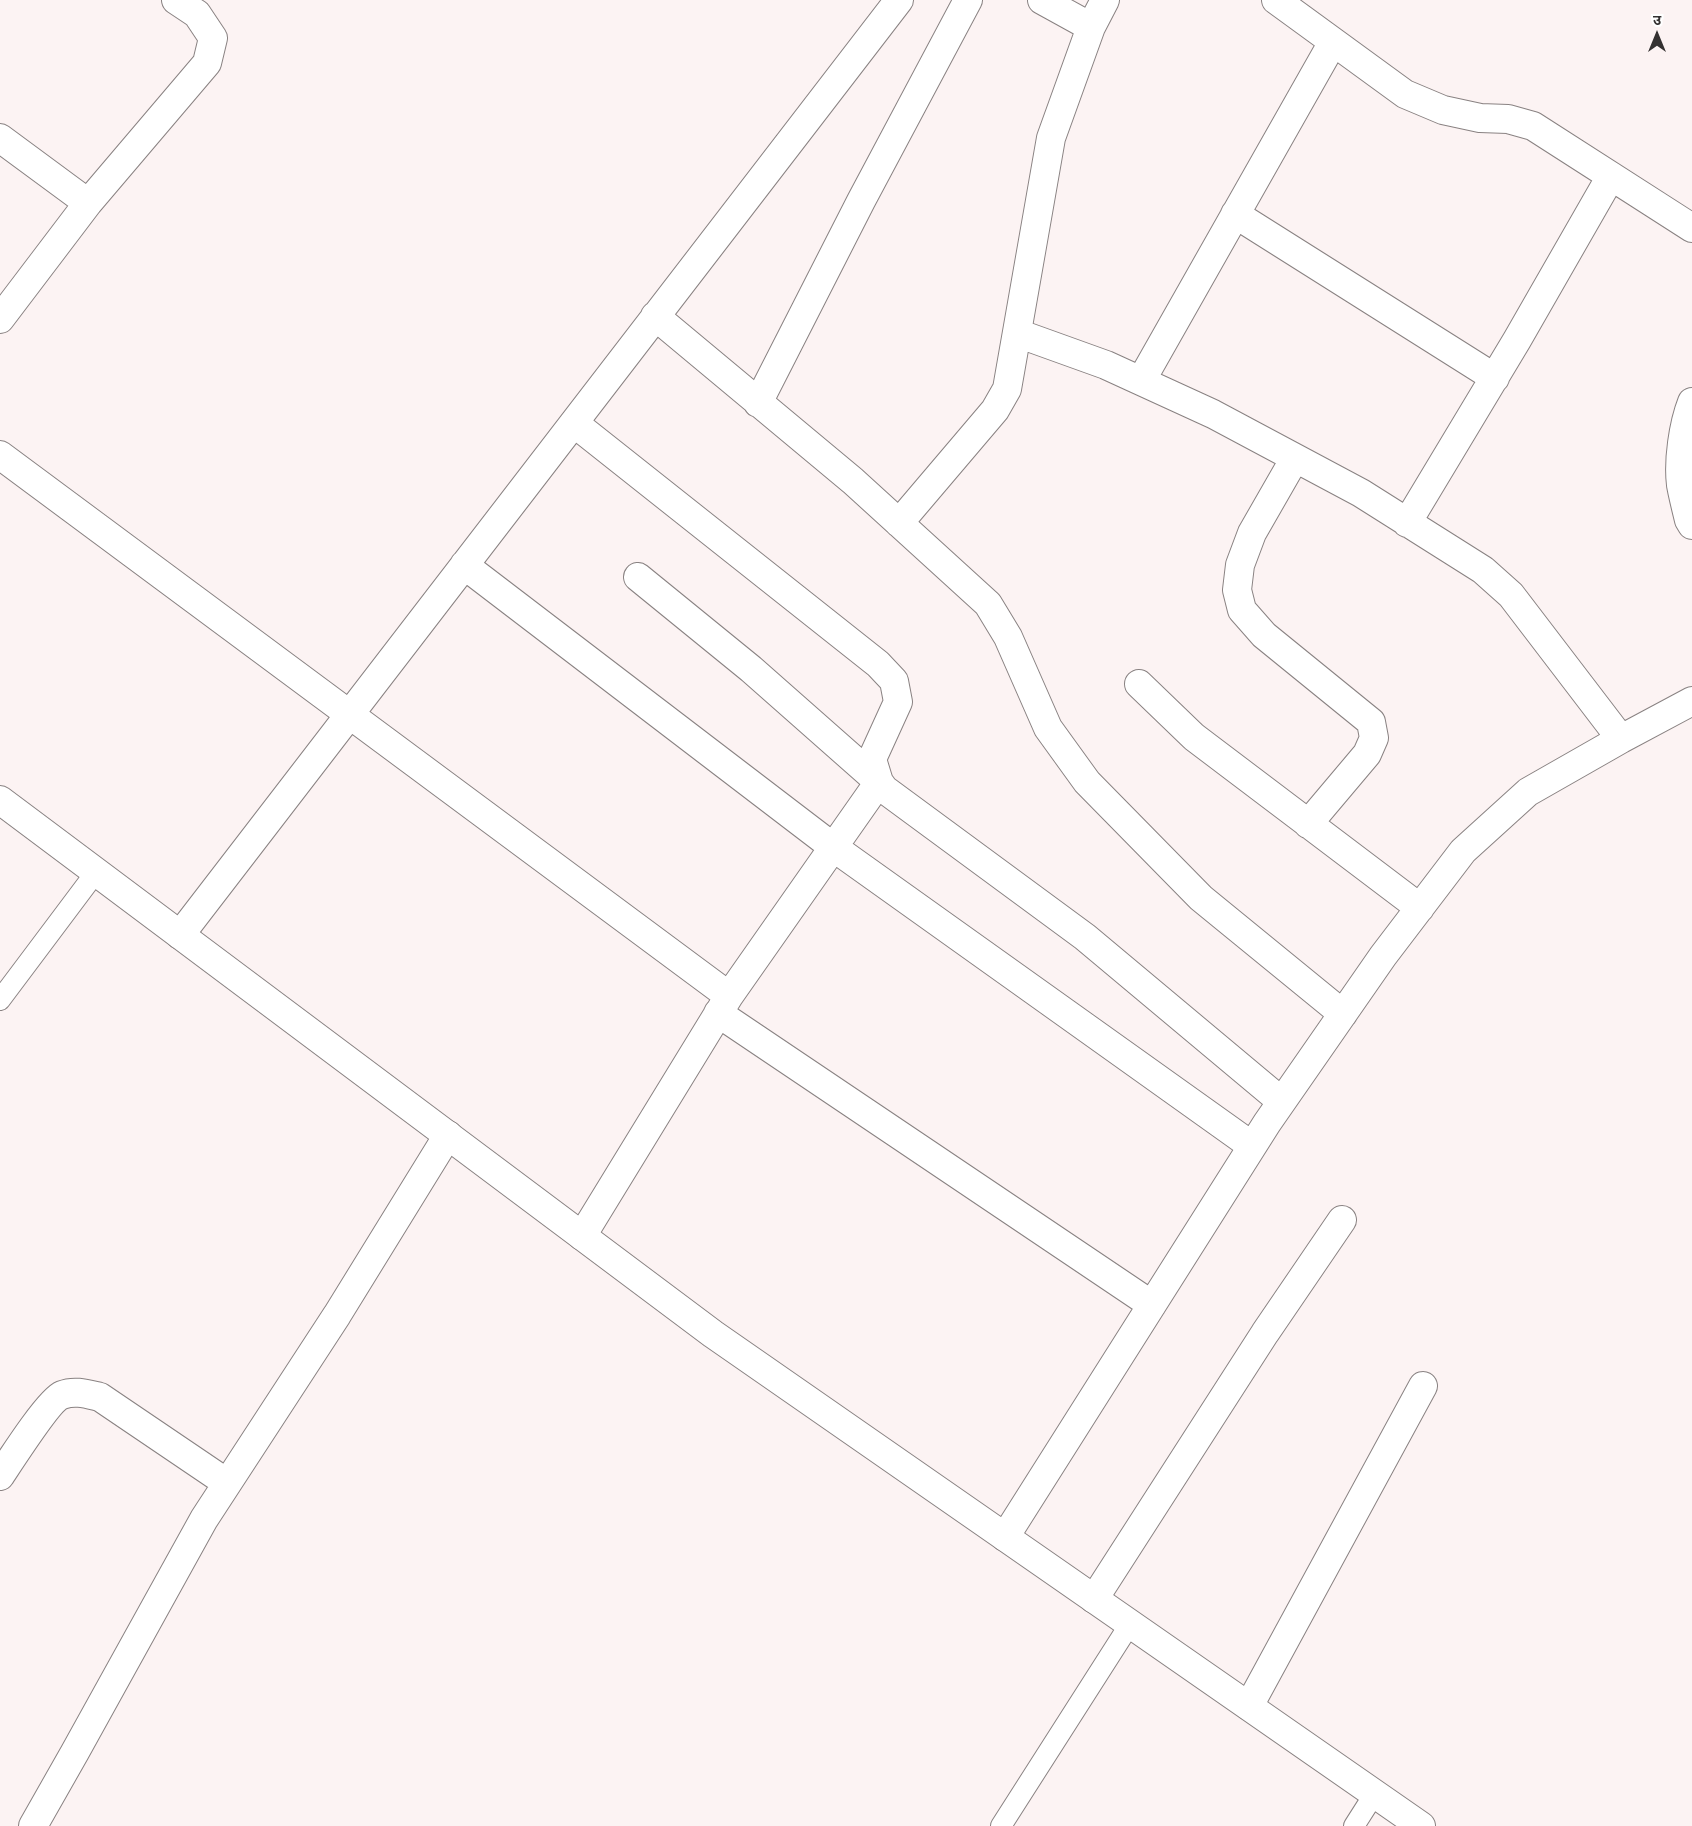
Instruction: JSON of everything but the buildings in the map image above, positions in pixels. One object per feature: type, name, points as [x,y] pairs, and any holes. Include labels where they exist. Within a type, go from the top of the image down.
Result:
[{"type":"street","points":[[0,319],[88,203],[207,63],[213,38],[197,14],[176,0]]},
{"type":"street","points":[[180,935],[899,0]]},
{"type":"street","points":[[758,403],[860,201],[968,0]]},
{"type":"street","points":[[1042,0],[1091,27]]},
{"type":"street","points":[[899,523],[995,410],[1007,388],[1051,138],[1091,27],[1105,0]]},
{"type":"street","points":[[1276,0],[1405,94],[1443,110],[1480,118],[1508,119],[1533,126],[1692,228]]},
{"type":"street","points":[[1141,381],[1333,42]]},
{"type":"street","points":[[0,138],[88,203]]},
{"type":"street","points":[[1407,523],[1495,378],[1611,176]]},
{"type":"street","points":[[1235,214],[1495,378]]},
{"type":"street","points":[[655,316],[853,482],[988,604],[1008,637],[1048,728],[1087,782],[1201,898],[1343,1014]]},
{"type":"street","points":[[1017,333],[1106,365],[1213,414],[1361,493],[1483,570],[1511,595],[1620,739]]},
{"type":"street","points":[[1692,402],[1681,453],[1681,484],[1689,520],[1692,525]]},
{"type":"street","points":[[574,423],[878,664],[894,681],[898,702],[872,759],[879,782]]},
{"type":"street","points":[[0,455],[349,715],[724,1005],[1152,1305]]},
{"type":"street","points":[[1295,458],[1252,533],[1240,565],[1237,590],[1242,610],[1264,635],[1371,722],[1374,738],[1367,754],[1308,824]]},
{"type":"street","points":[[464,565],[833,847],[1252,1146]]},
{"type":"street","points":[[638,577],[752,669],[879,782],[884,789],[1085,937],[1282,1101]]},
{"type":"street","points":[[1139,684],[1194,736],[1420,908]]},
{"type":"street","points":[[1005,1537],[1282,1101],[1383,956],[1463,851],[1528,792],[1620,739],[1692,701]]},
{"type":"street","points":[[582,1236],[724,1005],[879,782]]},
{"type":"street","points":[[0,800],[713,1334],[1421,1826]]},
{"type":"street","points":[[33,1826],[204,1519],[337,1315],[448,1135]]},
{"type":"street","points":[[1094,1599],[1265,1333],[1342,1220]]},
{"type":"street","points":[[1249,1706],[1423,1386]]},
{"type":"street","points":[[0,1476],[44,1413],[60,1395],[77,1391],[100,1397],[227,1483]]},
{"type":"lane","points":[[0,1000],[96,872]]},
{"type":"lane","points":[[1001,1826],[1130,1624]]},
{"type":"lane","points":[[1354,1826],[1375,1793]]}]
